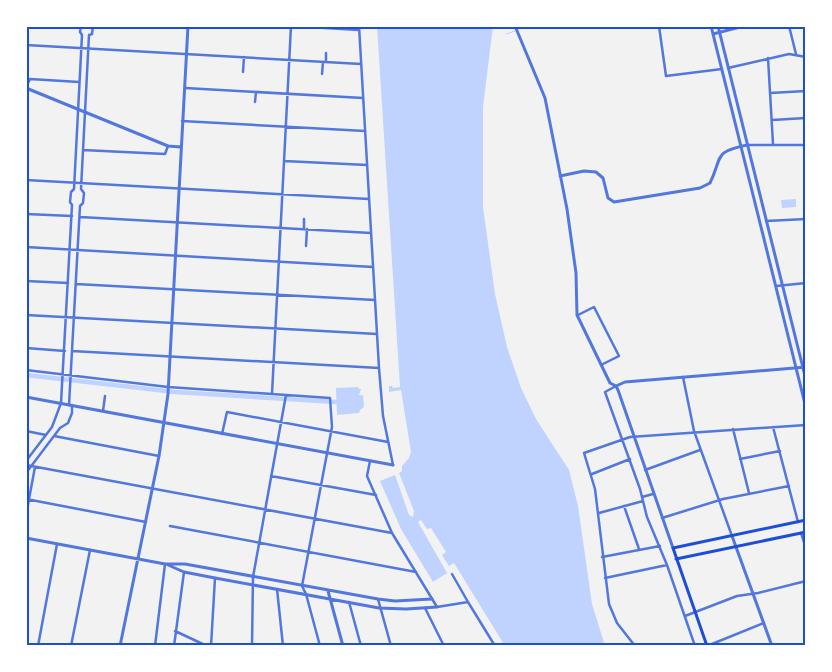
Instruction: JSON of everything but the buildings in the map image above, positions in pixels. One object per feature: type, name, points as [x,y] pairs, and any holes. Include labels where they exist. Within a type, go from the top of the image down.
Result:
[{"type":"main road","points":[[707,646],[672,548],[806,520]]},
{"type":"main road","points":[[676,559],[806,532]]},
{"type":"street","points":[[26,461],[52,428],[61,403],[72,216],[70,192],[74,189],[81,26]]},
{"type":"street","points":[[26,473],[60,428],[68,423],[72,413],[69,383],[80,206],[84,198],[81,184],[89,36],[92,34],[92,26]]},
{"type":"street","points":[[120,646],[159,456],[168,394],[188,26]]},
{"type":"street","points":[[26,397],[393,465],[388,442],[379,368],[359,28],[291,26],[272,394]]},
{"type":"street","points":[[515,26],[544,98],[567,208],[576,273],[578,315],[610,382],[616,386],[672,548]]},
{"type":"street","points":[[658,26],[666,76],[722,69]]},
{"type":"street","points":[[806,380],[718,26],[711,27],[806,408]]},
{"type":"street","points":[[712,34],[744,26]]},
{"type":"street","points":[[789,26],[796,54]]},
{"type":"street","points":[[26,45],[361,64]]},
{"type":"street","points":[[322,74],[326,53]]},
{"type":"street","points":[[728,68],[789,54],[806,57]]},
{"type":"street","points":[[243,72],[244,57]]},
{"type":"street","points":[[768,58],[773,144]]},
{"type":"street","points":[[79,82],[30,79],[26,87],[168,146],[181,147]]},
{"type":"street","points":[[184,88],[363,98]]},
{"type":"street","points":[[770,93],[806,91]]},
{"type":"street","points":[[255,102],[256,92]]},
{"type":"street","points":[[772,120],[806,118]]},
{"type":"street","points":[[182,121],[365,131]]},
{"type":"street","points":[[560,176],[584,171],[596,172],[602,178],[608,198],[614,202],[626,201],[705,187],[710,184],[722,154],[728,150],[747,145],[806,145]]},
{"type":"street","points":[[83,150],[164,154],[168,146]]},
{"type":"street","points":[[284,161],[367,165]]},
{"type":"street","points":[[26,180],[369,199]]},
{"type":"street","points":[[26,214],[72,216]]},
{"type":"street","points":[[80,217],[371,233]]},
{"type":"street","points":[[304,219],[306,246]]},
{"type":"street","points":[[766,221],[806,219]]},
{"type":"street","points":[[26,247],[373,267]]},
{"type":"street","points":[[26,281],[68,283]]},
{"type":"street","points":[[776,286],[806,283]]},
{"type":"street","points":[[76,284],[375,300]]},
{"type":"street","points":[[578,315],[594,307],[619,356],[601,365]]},
{"type":"street","points":[[26,315],[377,334]]},
{"type":"street","points":[[26,348],[65,351]]},
{"type":"street","points":[[72,351],[379,368]]},
{"type":"street","points":[[695,646],[660,546],[647,517],[630,459],[605,392],[625,382],[804,367]]},
{"type":"street","points":[[26,370],[168,388],[330,398],[331,431],[302,586],[306,594],[320,646]]},
{"type":"street","points":[[683,377],[694,431],[700,450],[772,646]]},
{"type":"street","points":[[252,646],[253,577],[286,395]]},
{"type":"street","points":[[103,411],[105,396]]},
{"type":"street","points":[[222,434],[227,412],[388,442]]},
{"type":"street","points":[[635,646],[623,632],[609,604],[602,557],[599,512],[592,474],[584,453],[622,438],[633,436],[806,425]]},
{"type":"street","points":[[773,427],[798,522]]},
{"type":"street","points":[[733,429],[749,493]]},
{"type":"street","points":[[26,431],[46,435]]},
{"type":"street","points":[[54,436],[159,456]]},
{"type":"street","points":[[645,470],[700,450]]},
{"type":"street","points":[[740,459],[780,451]]},
{"type":"street","points":[[592,474],[630,459]]},
{"type":"street","points":[[370,461],[367,476],[392,533],[437,607]]},
{"type":"street","points":[[26,465],[392,533]]},
{"type":"street","points":[[26,515],[33,466]]},
{"type":"street","points":[[271,476],[376,495]]},
{"type":"street","points":[[662,518],[719,500],[789,486]]},
{"type":"street","points":[[599,512],[624,506],[653,494]]},
{"type":"street","points":[[28,500],[146,522]]},
{"type":"street","points":[[624,506],[640,550]]},
{"type":"street","points":[[170,526],[416,572]]},
{"type":"street","points":[[801,533],[806,548]]},
{"type":"street","points":[[26,538],[165,564],[186,564],[378,599],[395,601],[432,599]]},
{"type":"street","points":[[38,646],[57,544]]},
{"type":"street","points":[[602,557],[660,546]]},
{"type":"street","points":[[72,646],[90,550]]},
{"type":"street","points":[[165,564],[184,572],[379,608],[425,608],[468,602]]},
{"type":"street","points":[[155,646],[165,564]]},
{"type":"street","points":[[605,578],[667,565]]},
{"type":"street","points":[[174,646],[184,572]]},
{"type":"street","points":[[452,574],[495,646]]},
{"type":"street","points":[[211,646],[215,578]]},
{"type":"street","points":[[685,616],[737,596],[806,581]]},
{"type":"street","points":[[277,589],[283,646]]},
{"type":"street","points":[[328,591],[343,646]]},
{"type":"street","points":[[378,599],[391,646]]},
{"type":"street","points":[[349,602],[361,646]]},
{"type":"street","points":[[425,608],[444,646]]},
{"type":"street","points":[[707,646],[764,623]]},
{"type":"street","points":[[175,631],[207,646]]},
{"type":"water","points":[[377,26],[493,26],[483,107],[483,207],[495,294],[507,347],[521,388],[536,419],[569,470],[578,506],[592,604],[605,646],[505,646],[454,563],[449,566],[442,555],[446,552],[431,528],[427,529],[421,520],[418,522],[447,573],[433,582],[401,529],[380,481],[395,475],[409,515],[413,517],[414,511],[399,473],[402,471],[402,466],[409,458],[411,452],[401,390],[389,392],[389,386],[393,388],[400,387]]},
{"type":"water","points":[[796,199],[796,207],[782,208],[781,200]]},
{"type":"water","points":[[358,387],[361,389],[359,395],[363,395],[364,407],[359,413],[337,415],[336,388]]},
{"type":"waterway","points":[[506,34],[515,31]]},
{"type":"waterway","points":[[26,375],[175,392],[336,402]]}]
